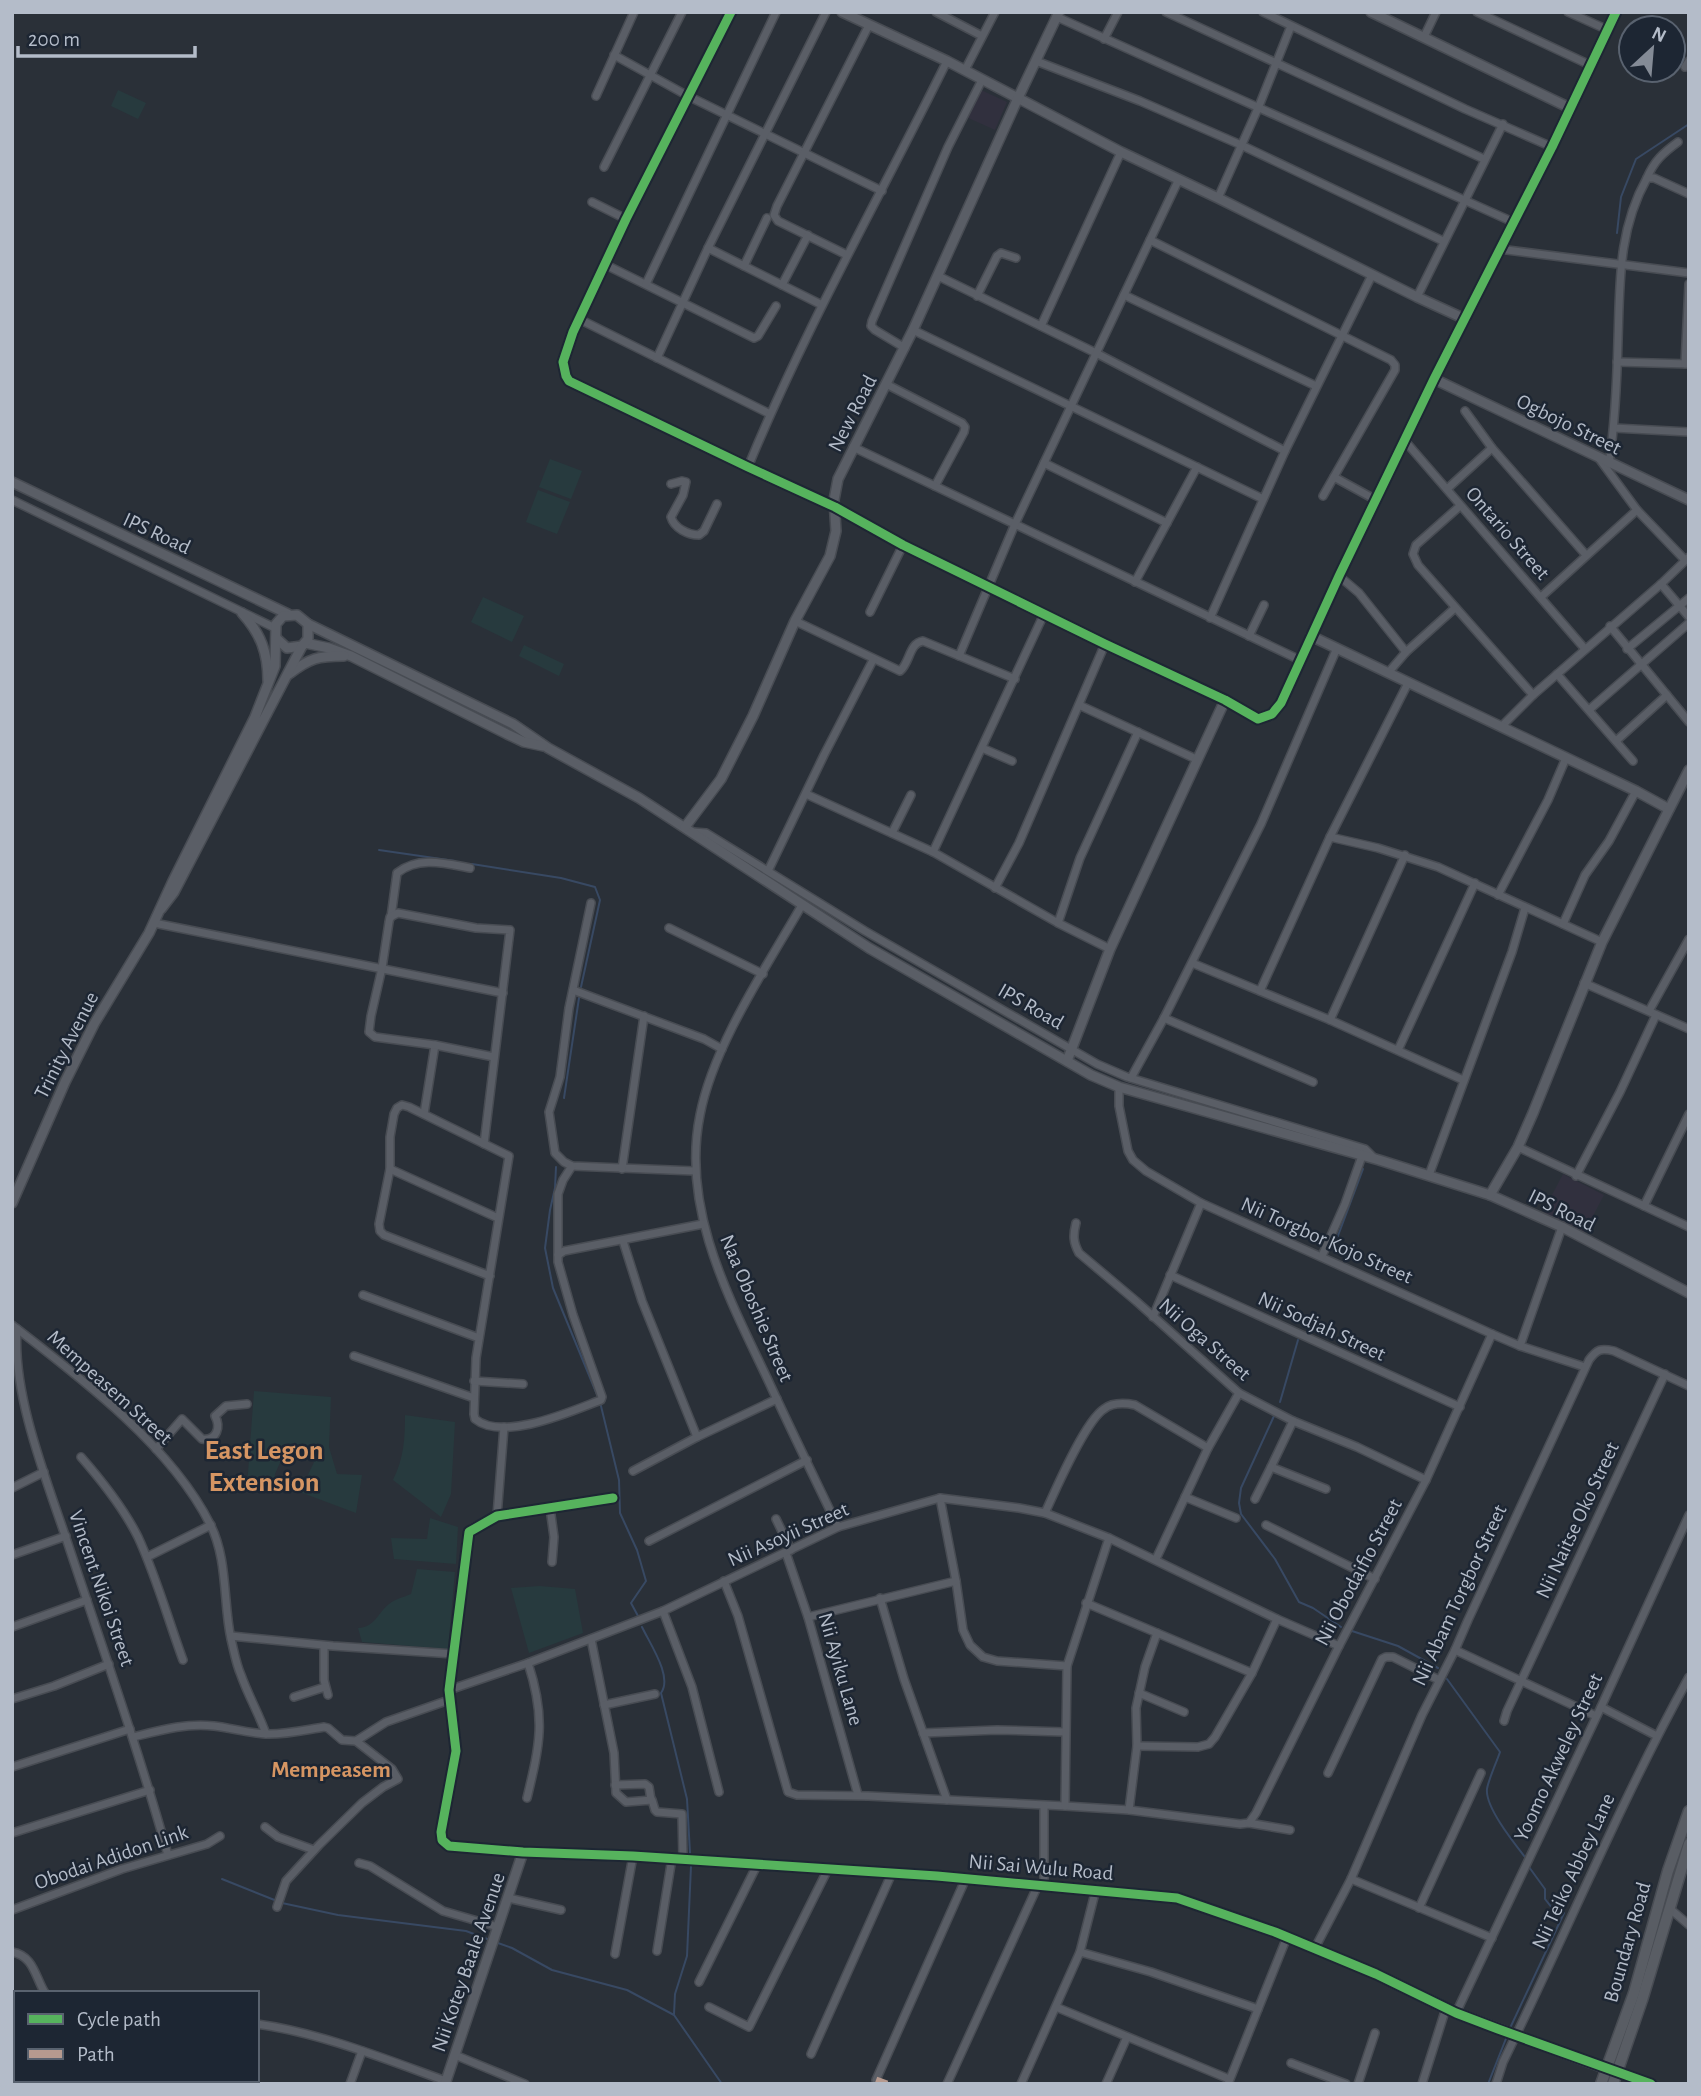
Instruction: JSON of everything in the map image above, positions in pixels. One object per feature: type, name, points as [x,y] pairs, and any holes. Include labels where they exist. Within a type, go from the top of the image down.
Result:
[{"type":"main road","name":"Boundary Road","points":[[1601,2084],[1634,1993],[1668,1871],[1689,1811]]},
{"type":"main road","name":"Boundary Road","points":[[1614,2084],[1689,1844]]},
{"type":"street","points":[[596,96],[634,12]]},
{"type":"street","points":[[604,167],[682,12]]},
{"type":"street","points":[[731,12],[626,219],[579,319],[562,362],[569,381],[835,507],[903,545],[1225,700],[1258,719],[1267,717],[1278,709],[1434,379],[1552,147],[1616,12]]},
{"type":"street","points":[[646,284],[776,12]]},
{"type":"street","points":[[657,358],[764,133],[826,12]]},
{"type":"street","points":[[842,12],[947,61],[1121,152],[1465,319]]},
{"type":"street","points":[[936,12],[982,36]]},
{"type":"street","points":[[965,70],[995,12]]},
{"type":"street","points":[[1104,38],[1118,12]]},
{"type":"street","points":[[1166,12],[1484,159]]},
{"type":"street","points":[[1264,12],[1465,109],[1552,147]]},
{"type":"street","points":[[1424,37],[1436,12]]},
{"type":"street","points":[[1477,12],[1590,65]]},
{"type":"street","points":[[1568,12],[1608,30]]},
{"type":"street","points":[[1375,13],[1570,108]]},
{"type":"street","points":[[1058,15],[1513,222]]},
{"type":"street","name":"New Road","points":[[689,830],[721,779],[753,716],[795,621],[830,556],[836,531],[835,491],[838,480],[905,348],[1058,15]]},
{"type":"street","points":[[847,256],[778,221],[774,215],[869,25]]},
{"type":"street","points":[[1218,198],[1291,26]]},
{"type":"street","points":[[614,55],[688,96],[882,191]]},
{"type":"street","points":[[748,467],[769,414],[822,305],[947,61]]},
{"type":"street","points":[[1035,61],[1140,101],[1241,145],[1443,241]]},
{"type":"street","points":[[905,348],[875,330],[872,321],[948,147],[982,80]]},
{"type":"street","points":[[1417,297],[1503,124]]},
{"type":"street","points":[[1609,464],[1614,428],[1620,263],[1629,217],[1653,164],[1678,142]]},
{"type":"street","points":[[1041,326],[1121,152]]},
{"type":"street","points":[[1647,178],[1654,178],[1689,194]]},
{"type":"street","points":[[959,656],[1015,524],[1180,179]]},
{"type":"street","points":[[592,202],[626,219]]},
{"type":"street","points":[[744,266],[767,218]]},
{"type":"street","points":[[782,285],[807,235]]},
{"type":"street","points":[[1150,240],[1342,335],[1391,360],[1395,365],[1395,370],[1323,496]]},
{"type":"street","points":[[708,248],[822,305]]},
{"type":"street","points":[[1499,249],[1689,272]]},
{"type":"street","points":[[977,296],[997,256],[1001,253],[1016,258]]},
{"type":"street","points":[[604,264],[754,338],[758,336],[776,306]]},
{"type":"street","points":[[1210,618],[1284,451],[1372,275]]},
{"type":"street","points":[[938,276],[1284,451]]},
{"type":"street","points":[[1617,362],[1687,364],[1689,284]]},
{"type":"street","points":[[1124,295],[1316,386]]},
{"type":"street","points":[[579,319],[769,414]]},
{"type":"street","points":[[913,330],[1263,499]]},
{"type":"street","name":"Ogbojo Street","points":[[1434,379],[1689,500]]},
{"type":"street","points":[[886,384],[962,423],[965,428],[935,486]]},
{"type":"street","points":[[1465,411],[1492,449],[1586,555]]},
{"type":"street","points":[[1614,428],[1689,432]]},
{"type":"street","name":"Ontario Street","points":[[1405,441],[1585,649]]},
{"type":"street","points":[[853,447],[1300,660]]},
{"type":"street","points":[[1447,489],[1492,449]]},
{"type":"street","points":[[1501,727],[1533,695],[1661,584],[1687,558],[1637,510],[1597,457]]},
{"type":"street","points":[[1044,463],[1167,523]]},
{"type":"street","points":[[1135,582],[1197,467]]},
{"type":"street","points":[[1334,477],[1376,500]]},
{"type":"street","name":"IPS Road","points":[[12,482],[288,614]]},
{"type":"street","points":[[671,484],[686,482],[683,495],[671,517],[684,531],[699,535],[704,531],[717,504]]},
{"type":"street","points":[[12,500],[242,612],[276,633],[287,648],[303,644],[309,634],[308,624],[298,615],[288,614],[279,620],[276,633]]},
{"type":"street","points":[[1460,506],[1416,545],[1413,554],[1418,565],[1533,695]]},
{"type":"street","points":[[1541,597],[1637,510]]},
{"type":"street","points":[[870,612],[903,545]]},
{"type":"street","points":[[1339,576],[1359,593],[1406,652]]},
{"type":"street","points":[[1661,584],[1689,617]]},
{"type":"street","points":[[1627,649],[1689,598]]},
{"type":"street","points":[[1249,636],[1264,605]]},
{"type":"street","points":[[1388,673],[1406,652],[1455,608]]},
{"type":"street","points":[[242,612],[255,627],[264,647],[269,685]]},
{"type":"street","points":[[933,852],[1044,614]]},
{"type":"street","points":[[795,621],[900,671],[904,669],[914,645],[923,641],[1015,679]]},
{"type":"street","points":[[1590,709],[1689,623]]},
{"type":"street","name":"IPS Road","points":[[308,624],[513,724],[548,748],[639,798],[869,948],[1091,1075],[1118,1087],[1375,1159],[1490,1195],[1562,1227],[1689,1293]]},
{"type":"street","points":[[1610,626],[1689,722]]},
{"type":"street","name":"Trinity Avenue","points":[[12,1203],[62,1088],[88,1036],[154,923],[269,685],[275,666],[276,633]]},
{"type":"street","points":[[1311,636],[1669,809]]},
{"type":"street","name":"IPS Road","points":[[303,644],[329,648],[351,656],[507,734],[548,748]]},
{"type":"street","name":"Trinity Avenue","points":[[161,909],[174,892],[303,644]]},
{"type":"street","points":[[995,888],[1019,843],[1105,644]]},
{"type":"street","points":[[1131,1078],[1261,824],[1337,648]]},
{"type":"street","points":[[285,677],[314,658],[351,656]]},
{"type":"street","points":[[768,871],[873,660]]},
{"type":"street","points":[[1557,674],[1633,761]]},
{"type":"street","points":[[1260,991],[1330,837],[1408,683]]},
{"type":"street","points":[[1616,740],[1667,695]]},
{"type":"street","points":[[1067,1061],[1110,949],[1225,700]]},
{"type":"street","points":[[1079,705],[1196,759]]},
{"type":"street","points":[[1058,922],[1080,858],[1138,732]]},
{"type":"street","points":[[982,748],[1012,761]]},
{"type":"street","points":[[1498,895],[1548,800],[1566,758]]},
{"type":"street","points":[[1490,1195],[1518,1147],[1602,942],[1689,770]]},
{"type":"street","points":[[1563,924],[1586,875],[1609,841],[1636,791]]},
{"type":"street","points":[[806,794],[933,852],[1110,949]]},
{"type":"street","points":[[892,833],[911,794]]},
{"type":"street","name":"IPS Road","points":[[689,830],[706,832],[865,931],[1097,1064],[1131,1078],[1365,1149],[1375,1159]]},
{"type":"street","points":[[1330,837],[1405,855],[1475,883],[1602,942]]},
{"type":"street","points":[[1330,1020],[1405,855]]},
{"type":"street","points":[[470,868],[425,861],[406,865],[397,873],[369,1032],[375,1037],[494,1057]]},
{"type":"street","points":[[1398,1050],[1475,883]]},
{"type":"street","points":[[591,903],[573,990],[560,1077],[549,1112],[555,1153],[572,1166],[695,1171]]},
{"type":"street","name":"Naa Oboshie Street","points":[[802,905],[722,1049],[699,1116],[695,1171],[703,1224],[724,1286],[838,1527]]},
{"type":"street","points":[[1429,1175],[1512,952],[1525,908]]},
{"type":"street","points":[[390,917],[398,913],[476,928],[510,930],[484,1144]]},
{"type":"street","points":[[154,923],[503,993]]},
{"type":"street","points":[[669,928],[763,974]]},
{"type":"street","points":[[1576,1175],[1620,1093],[1653,1013],[1689,939]]},
{"type":"street","points":[[1192,963],[1330,1020],[1464,1080]]},
{"type":"street","points":[[1584,983],[1689,1029]]},
{"type":"street","points":[[573,990],[704,1039],[722,1049]]},
{"type":"street","points":[[622,1169],[644,1016]]},
{"type":"street","points":[[1164,1018],[1313,1083]]},
{"type":"street","points":[[424,1114],[435,1045]]},
{"type":"street","name":"Nii Torgbor Kojo Street","points":[[1118,1087],[1124,1137],[1133,1160],[1146,1171],[1201,1203],[1492,1334],[1585,1367]]},
{"type":"street","points":[[490,1276],[384,1235],[380,1230],[390,1170],[390,1137],[397,1108],[402,1105],[409,1107],[509,1156],[474,1381],[475,1419],[484,1424],[504,1427],[550,1420],[602,1397],[573,1315],[558,1262],[558,1194],[572,1166]]},
{"type":"street","points":[[1644,1206],[1689,1114]]},
{"type":"street","points":[[1518,1147],[1689,1227]]},
{"type":"street","points":[[1322,1256],[1362,1156]]},
{"type":"street","points":[[390,1170],[498,1218]]},
{"type":"street","points":[[1153,1317],[1201,1203]]},
{"type":"street","name":"Nii Oga Street","points":[[1076,1223],[1073,1237],[1079,1253],[1239,1393],[1293,1421],[1357,1447],[1426,1480]]},
{"type":"street","points":[[558,1255],[564,1251],[703,1224]]},
{"type":"street","points":[[1520,1346],[1562,1227]]},
{"type":"street","points":[[623,1241],[642,1301],[698,1437]]},
{"type":"street","name":"Nii Sodjah Street","points":[[1170,1275],[1460,1407]]},
{"type":"street","points":[[363,1295],[479,1338]]},
{"type":"street","name":"Mempeasem Street","points":[[15,1327],[156,1449],[187,1487],[211,1525],[220,1554],[231,1636],[240,1673],[266,1734]]},
{"type":"street","name":"Vincent Nikoi Street","points":[[15,1327],[16,1362],[44,1472],[133,1737],[167,1855]]},
{"type":"street","name":"Nii Obodaifio Street","points":[[1249,1823],[1426,1480],[1492,1334]]},
{"type":"street","points":[[1585,1367],[1595,1352],[1606,1349],[1689,1386]]},
{"type":"street","points":[[354,1356],[474,1398]]},
{"type":"street","name":"Nii Abam Torgbor Street","points":[[1315,1948],[1351,1879],[1439,1680],[1585,1367]]},
{"type":"street","name":"Nii Naitse Oko Street","points":[[1504,1721],[1665,1374]]},
{"type":"street","points":[[474,1381],[523,1384]]},
{"type":"street","points":[[1156,1559],[1208,1448],[1239,1393]]},
{"type":"street","points":[[633,1471],[777,1399]]},
{"type":"street","points":[[1045,1513],[1092,1419],[1104,1408],[1122,1403],[1135,1405],[1208,1448]]},
{"type":"street","points":[[156,1449],[182,1419],[202,1439],[207,1440],[215,1435],[218,1429],[215,1416],[226,1406],[247,1404]]},
{"type":"street","points":[[1255,1499],[1293,1421]]},
{"type":"street","points":[[497,1516],[504,1427]]},
{"type":"street","points":[[81,1457],[102,1481],[137,1535],[183,1660]]},
{"type":"street","points":[[649,1541],[807,1460]]},
{"type":"street","points":[[1271,1467],[1326,1489]]},
{"type":"street","points":[[12,1488],[44,1472]]},
{"type":"street","points":[[1185,1497],[1236,1518]]},
{"type":"street","points":[[356,1741],[386,1722],[449,1700],[467,1539],[473,1528],[497,1516],[614,1498]]},
{"type":"street","points":[[940,1498],[963,1630],[970,1645],[983,1657],[998,1661],[1067,1666]]},
{"type":"street","name":"Nii Asoyii Street","points":[[449,1690],[663,1611],[838,1527],[940,1498],[1045,1513],[1156,1559],[1277,1619],[1339,1646]]},
{"type":"street","points":[[550,1508],[554,1537],[552,1562]]},
{"type":"street","name":"Yoomo Akweley Street","points":[[1456,2013],[1689,1516]]},
{"type":"street","name":"Nii Ayiku Lane","points":[[776,1519],[808,1617],[858,1796]]},
{"type":"street","points":[[147,1557],[211,1525]]},
{"type":"street","points":[[1266,1525],[1375,1579]]},
{"type":"street","points":[[12,1555],[66,1536]]},
{"type":"street","points":[[1065,1806],[1067,1666],[1109,1538]]},
{"type":"street","points":[[724,1581],[745,1640],[788,1792],[797,1796],[858,1796],[1129,1810],[1290,1830]]},
{"type":"street","points":[[808,1617],[956,1581]]},
{"type":"street","points":[[880,1598],[904,1679],[947,1800]]},
{"type":"street","points":[[12,1627],[87,1600]]},
{"type":"street","points":[[1086,1603],[1252,1672]]},
{"type":"street","points":[[663,1611],[692,1687],[719,1792]]},
{"type":"street","points":[[1137,1746],[1198,1747],[1209,1744],[1252,1672],[1277,1619]]},
{"type":"street","points":[[1129,1810],[1137,1746],[1136,1709],[1144,1667],[1157,1633]]},
{"type":"street","points":[[231,1636],[324,1646],[454,1654]]},
{"type":"street","points":[[591,1639],[614,1753],[616,1793],[626,1802],[651,1800]]},
{"type":"street","points":[[294,1697],[326,1691],[324,1646]]},
{"type":"street","points":[[1455,1650],[1596,1716]]},
{"type":"street","points":[[1328,1773],[1382,1660],[1393,1657],[1439,1680]]},
{"type":"street","points":[[527,1798],[537,1752],[540,1722],[538,1698],[528,1663]]},
{"type":"street","points":[[12,1699],[109,1664]]},
{"type":"street","name":"Nii Teiko Abbey Lane","points":[[1496,2084],[1503,2062],[1586,1881],[1689,1676]]},
{"type":"street","points":[[1139,1693],[1184,1712]]},
{"type":"street","points":[[604,1705],[655,1695]]},
{"type":"street","name":"Nii Sai Wulu Road","points":[[449,1700],[456,1751],[441,1832],[442,1840],[449,1846],[966,1878],[1177,1898],[1214,1909],[1315,1948],[1456,2013],[1606,2069],[1618,2071]]},
{"type":"street","points":[[1601,1707],[1657,1736]]},
{"type":"street","points":[[133,1737],[190,1724],[266,1734],[324,1727],[342,1740],[356,1741],[392,1769],[398,1779],[362,1803],[314,1850],[286,1881],[278,1902]]},
{"type":"street","points":[[12,1767],[130,1728]]},
{"type":"street","points":[[923,1732],[1065,1732]]},
{"type":"street","points":[[1419,1908],[1481,1773]]},
{"type":"street","points":[[615,1785],[645,1784],[649,1787],[656,1811],[682,1814],[683,1859]]},
{"type":"street","points":[[12,1833],[150,1790]]},
{"type":"street","points":[[947,2084],[1041,1885],[1044,1806]]},
{"type":"street","points":[[265,1827],[278,1837],[314,1850]]},
{"type":"street","name":"Obodai Adidon Link","points":[[12,1910],[97,1878],[206,1844],[220,1836]]},
{"type":"street","name":"Nii Kotey Baale Avenue","points":[[445,2082],[523,1852]]},
{"type":"street","points":[[615,1954],[633,1856]]},
{"type":"street","points":[[657,1951],[672,1858]]},
{"type":"street","points":[[359,1863],[370,1866],[443,1911],[497,1928]]},
{"type":"street","points":[[699,1982],[757,1865]]},
{"type":"street","points":[[709,2007],[749,2027],[828,1869]]},
{"type":"street","points":[[811,2054],[892,1873]]},
{"type":"street","points":[[876,2080],[966,1878]]},
{"type":"street","points":[[1351,1879],[1492,1938]]},
{"type":"street","points":[[1021,2084],[1080,1952],[1096,1889]]},
{"type":"street","points":[[508,1898],[561,1910]]},
{"type":"street","points":[[1669,1908],[1689,1925]]},
{"type":"street","points":[[1056,2007],[1229,2081],[1287,1937]]},
{"type":"street","points":[[12,1952],[26,1958],[44,1991]]},
{"type":"street","points":[[1080,1952],[1151,1972],[1258,2009]]},
{"type":"street","points":[[1422,2084],[1446,2008]]},
{"type":"street","points":[[259,2024],[362,2051],[445,2082]]},
{"type":"street","points":[[1358,2084],[1375,2033]]},
{"type":"street","points":[[1106,2084],[1127,2037]]},
{"type":"street","points":[[350,2084],[362,2051]]},
{"type":"street","points":[[456,2055],[521,2083]]},
{"type":"street","points":[[1291,2063],[1346,2084]]},
{"type":"street","points":[[1618,2071],[1651,2084]]},
{"type":"shaded area","points":[[979,89],[1007,102],[995,130],[966,117]]},
{"type":"shaded area","points":[[1563,1174],[1604,1195],[1584,1233],[1543,1212]]},
{"type":"green space","points":[[118,90],[146,103],[138,119],[111,106]]},
{"type":"green space","points":[[550,459],[582,471],[571,499],[539,487]]},
{"type":"green space","points":[[538,490],[570,502],[557,534],[526,522]]},
{"type":"green space","points":[[483,597],[524,616],[512,642],[471,622]]},
{"type":"green space","points":[[524,645],[564,664],[559,676],[519,656]]},
{"type":"green space","points":[[254,1391],[331,1397],[329,1447],[337,1474],[362,1475],[356,1513],[300,1492],[314,1462],[286,1449],[275,1474],[274,1487],[247,1486]]},
{"type":"green space","points":[[405,1415],[455,1422],[451,1494],[441,1517],[393,1480],[403,1448]]},
{"type":"green space","points":[[430,1518],[458,1527],[456,1564],[394,1559],[391,1538],[427,1539]]},
{"type":"green space","points":[[417,1569],[455,1572],[448,1649],[362,1642],[358,1628],[372,1623],[391,1602],[411,1594]]},
{"type":"green space","points":[[540,1586],[575,1589],[583,1633],[529,1653],[511,1588]]},
{"type":"waterway","points":[[1617,233],[1621,197],[1636,159],[1689,124]]},
{"type":"waterway","points":[[379,850],[455,861]]},
{"type":"waterway","points":[[472,864],[561,878],[595,887],[600,900],[581,987]]},
{"type":"waterway","points":[[564,1098],[579,998]]},
{"type":"waterway","points":[[556,1167],[545,1248],[553,1288],[598,1397]]},
{"type":"waterway","points":[[1333,1249],[1363,1169]]},
{"type":"waterway","points":[[1280,1402],[1298,1340]]},
{"type":"waterway","points":[[600,1402],[619,1480],[620,1513],[637,1550],[646,1581],[631,1603],[638,1616]]},
{"type":"waterway","points":[[1274,1416],[1241,1488],[1241,1514],[1275,1559],[1299,1602],[1341,1627]]},
{"type":"waterway","points":[[642,1627],[655,1651],[664,1678],[661,1693],[687,1799],[690,1853]]},
{"type":"waterway","points":[[1352,1631],[1398,1646],[1438,1668]]},
{"type":"waterway","points":[[1447,1679],[1500,1752],[1488,1785],[1488,1797],[1501,1825],[1525,1857]]},
{"type":"waterway","points":[[674,2014],[675,1994],[687,1956],[691,1866]]},
{"type":"waterway","points":[[1511,2026],[1564,1913],[1552,1908],[1545,1899],[1545,1889],[1529,1867]]},
{"type":"waterway","points":[[222,1879],[277,1901]]},
{"type":"waterway","points":[[282,1903],[338,1915],[466,1931],[490,1940]]},
{"type":"waterway","points":[[498,1943],[552,1970],[627,1990],[674,2015],[722,2084]]},
{"type":"waterway","points":[[1488,2084],[1507,2036]]},
{"type":"marked path","points":[[876,2080],[887,2084]]},
{"type":"cycle path","points":[[731,12],[626,219],[573,332],[563,362],[569,381],[835,507],[903,545],[1225,700],[1258,719],[1272,714],[1281,703],[1434,379],[1552,147],[1616,12]]},
{"type":"cycle path","points":[[613,1498],[497,1516],[469,1532],[449,1690],[456,1751],[441,1832],[442,1840],[449,1846],[937,1876],[1177,1898],[1275,1932],[1376,1974],[1456,2013],[1651,2084]]},
{"type":"district","name":"East Legon Extension","points":[[264,1465]]},
{"type":"district","name":"Mempeasem","points":[[331,1769]]}]
